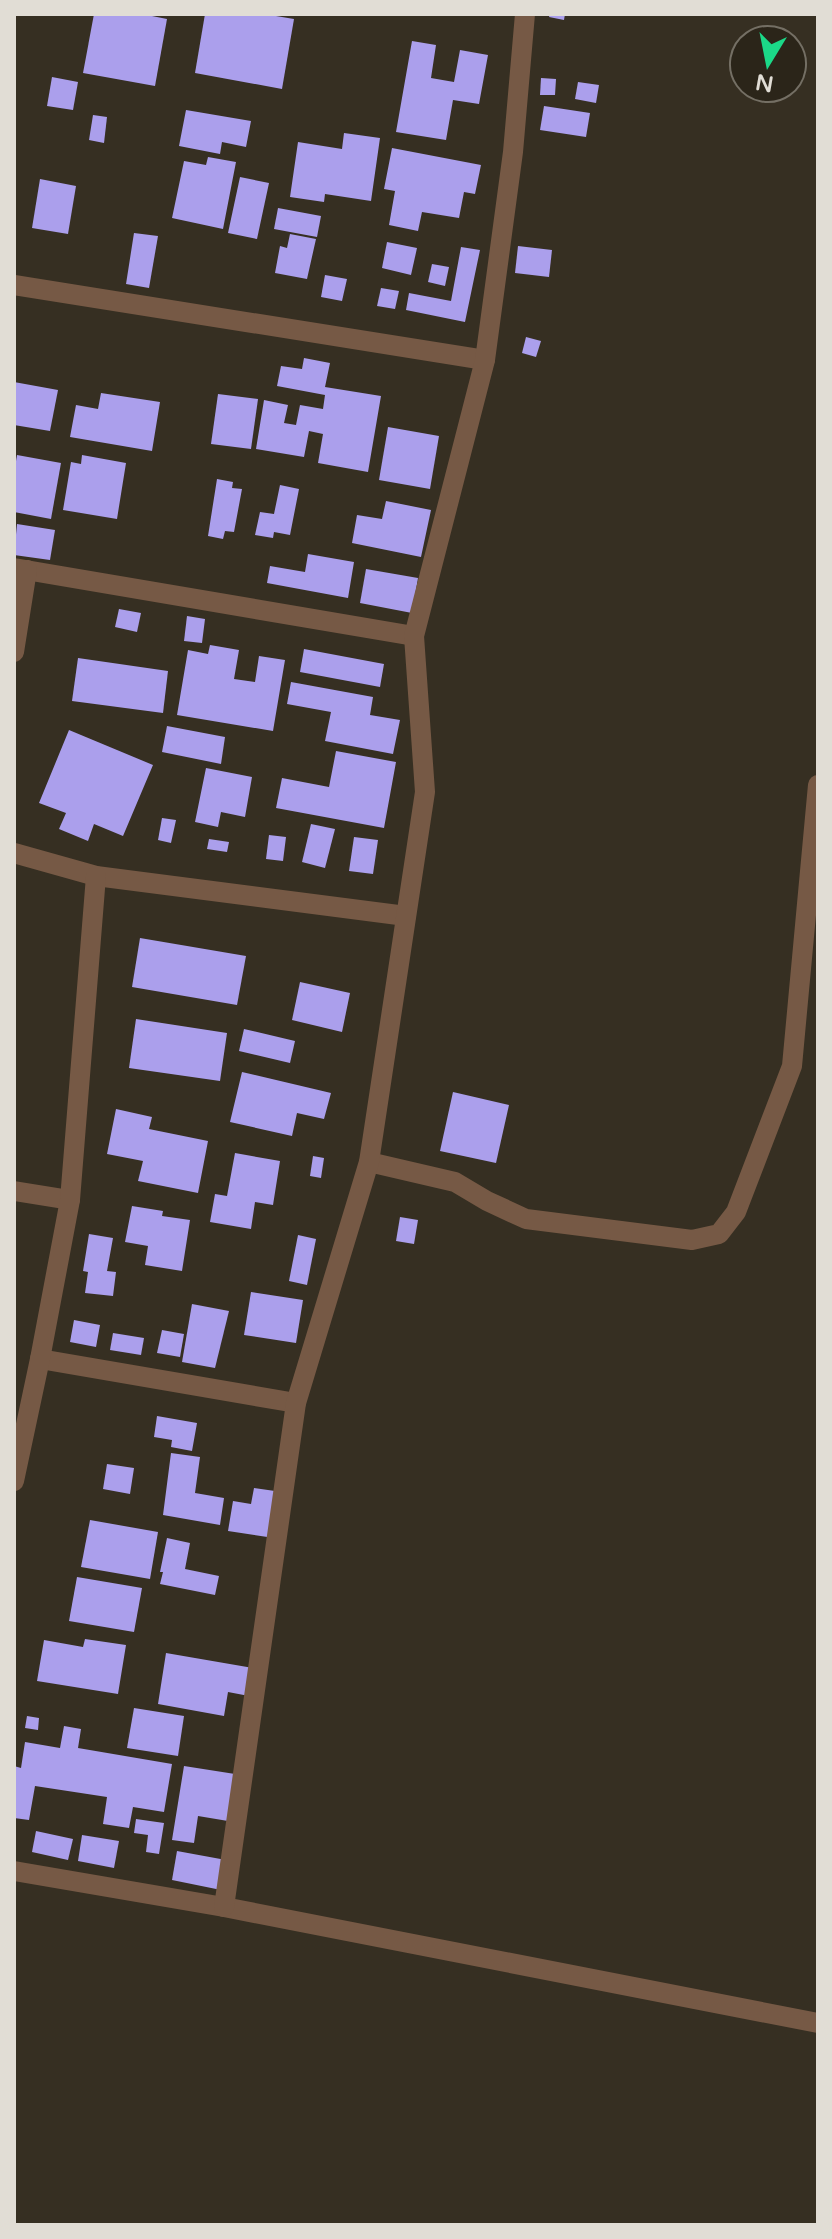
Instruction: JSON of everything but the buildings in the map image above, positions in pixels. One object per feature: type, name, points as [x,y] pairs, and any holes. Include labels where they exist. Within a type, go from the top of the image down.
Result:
[{"type":"street","points":[[224,1907],[296,1403],[369,1162],[425,792],[414,636],[485,360],[513,152],[525,14]]},
{"type":"street","points":[[14,285],[485,360]]},
{"type":"street","points":[[14,652],[20,569],[414,636]]},
{"type":"street","points":[[369,1162],[455,1182],[526,1219],[692,1240],[719,1234],[736,1212],[792,1066],[818,785]]},
{"type":"street","points":[[14,853],[96,876],[406,916]]},
{"type":"street","points":[[14,1481],[70,1200],[96,876]]},
{"type":"street","points":[[14,1191],[70,1200]]},
{"type":"street","points":[[40,1359],[296,1403]]},
{"type":"street","points":[[14,1871],[224,1907],[818,2023]]}]
